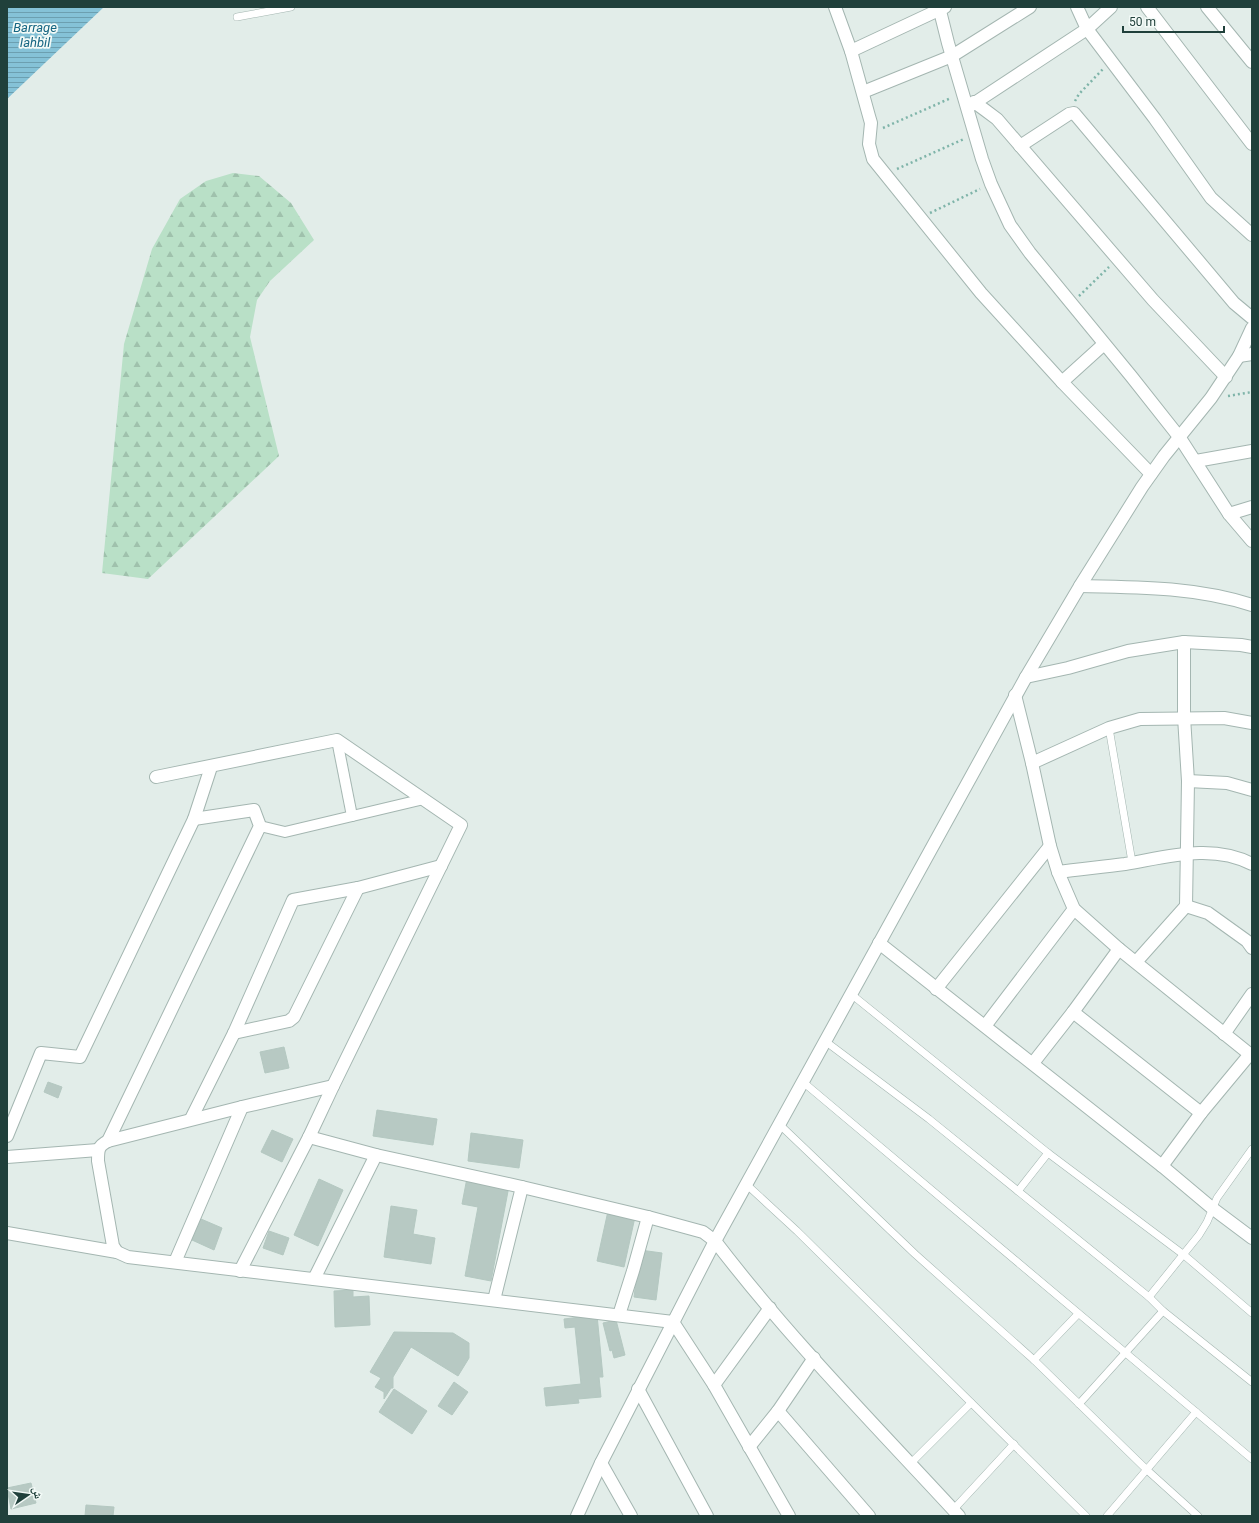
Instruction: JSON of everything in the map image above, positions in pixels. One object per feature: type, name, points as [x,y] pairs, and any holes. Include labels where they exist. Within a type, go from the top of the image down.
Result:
[{"type":"street","points":[[863,92],[952,56],[1030,7]]},
{"type":"street","points":[[1077,7],[1087,29],[1156,119],[1211,198],[1252,235]]},
{"type":"street","points":[[971,105],[1087,29],[1112,7]]},
{"type":"street","points":[[1147,7],[1252,144]]},
{"type":"street","points":[[1208,7],[1252,62]]},
{"type":"street","points":[[851,52],[942,8],[952,56],[963,92],[971,105],[975,134],[991,184],[1010,224],[1030,253],[1180,438],[1229,514],[1251,539]]},
{"type":"street","points":[[840,9],[871,124],[869,144],[873,159],[981,292],[1062,382],[1150,474]]},
{"type":"street","points":[[971,105],[996,119],[1158,305],[1226,377]]},
{"type":"street","points":[[1020,146],[1071,113],[1074,114],[1234,302],[1252,318]]},
{"type":"street","points":[[577,1516],[601,1463],[672,1322],[715,1241],[1015,695],[1080,586],[1150,474],[1212,398],[1239,356],[1252,328]]},
{"type":"street","points":[[1062,382],[1104,344]]},
{"type":"street","points":[[1239,356],[1252,354]]},
{"type":"street","points":[[1196,461],[1252,451]]},
{"type":"street","points":[[1229,514],[1252,507]]},
{"type":"street","points":[[1080,586],[1150,587],[1234,599],[1252,605]]},
{"type":"street","points":[[1026,677],[1068,668],[1128,651],[1184,642],[1252,647]]},
{"type":"street","points":[[1136,962],[1186,906],[1188,780],[1184,717],[1184,642]]},
{"type":"street","points":[[1015,695],[1032,763],[1050,846],[1058,872],[1074,909],[1118,949],[1251,1055],[1201,1113],[1162,1166]]},
{"type":"street","points":[[1032,763],[1109,728],[1140,719],[1184,717],[1224,718],[1252,723]]},
{"type":"street","points":[[337,740],[352,816]]},
{"type":"street","points":[[156,777],[211,767],[337,740],[461,825],[332,1086],[309,1137],[240,1271]]},
{"type":"street","points":[[7,1136],[41,1053],[80,1057],[194,819],[211,767]]},
{"type":"street","points":[[1188,780],[1227,783],[1252,790]]},
{"type":"street","points":[[260,826],[285,832],[424,799]]},
{"type":"street","points":[[108,1141],[260,826],[254,810],[194,819]]},
{"type":"street","points":[[936,989],[1050,846]]},
{"type":"street","points":[[1058,872],[1186,853],[1212,852],[1244,860],[1252,864]]},
{"type":"street","points":[[191,1119],[234,1033],[293,900],[358,888],[441,866]]},
{"type":"street","points":[[234,1033],[289,1021],[294,1017],[358,888]]},
{"type":"street","points":[[1186,906],[1208,913],[1247,941],[1252,948]]},
{"type":"street","points":[[985,1026],[1074,909]]},
{"type":"street","points":[[879,943],[1162,1166],[1212,1208],[1252,1238]]},
{"type":"street","points":[[1033,1064],[1073,1012],[1118,949]]},
{"type":"street","points":[[1224,1034],[1252,994]]},
{"type":"street","points":[[1073,1012],[1201,1113]]},
{"type":"street","points":[[117,1252],[112,1238],[98,1161],[98,1150],[100,1145],[108,1141],[191,1119],[332,1086]]},
{"type":"street","points":[[175,1262],[242,1107]]},
{"type":"street","points":[[309,1137],[376,1155],[522,1187],[648,1217],[703,1232],[715,1241],[770,1308],[860,1410],[956,1513]]},
{"type":"street","points":[[7,1157],[98,1150]]},
{"type":"street","points":[[314,1279],[376,1155]]},
{"type":"street","points":[[494,1300],[522,1187]]},
{"type":"street","points":[[619,1315],[648,1217]]},
{"type":"street","points":[[7,1233],[117,1252],[128,1257],[672,1322],[714,1385],[789,1516]]},
{"type":"street","points":[[714,1385],[770,1308]]},
{"type":"street","points":[[749,1447],[778,1411],[814,1358]]},
{"type":"street","points":[[638,1390],[707,1516]]},
{"type":"street","points":[[778,1411],[869,1516]]},
{"type":"street","points":[[601,1463],[631,1516]]},
{"type":"lane","points":[[237,17],[291,7]]},
{"type":"lane","points":[[1109,728],[1132,862]]},
{"type":"lane","points":[[851,994],[1048,1153],[1184,1255],[1252,1313]]},
{"type":"lane","points":[[825,1041],[929,1119],[1252,1382]]},
{"type":"lane","points":[[803,1082],[1252,1459]]},
{"type":"lane","points":[[779,1124],[915,1254],[1034,1360],[1147,1470],[1198,1516]]},
{"type":"lane","points":[[1149,1298],[1184,1255],[1207,1222],[1217,1198],[1252,1149]]},
{"type":"lane","points":[[1018,1191],[1048,1153]]},
{"type":"lane","points":[[746,1184],[797,1231],[1086,1516]]},
{"type":"lane","points":[[1079,1404],[1163,1311]]},
{"type":"lane","points":[[1034,1360],[1078,1314]]},
{"type":"lane","points":[[911,1463],[971,1403]]},
{"type":"lane","points":[[1106,1516],[1196,1412]]},
{"type":"lane","points":[[956,1513],[1014,1444]]},
{"type":"path","points":[[1071,113],[1074,102],[1079,94],[1111,62]]},
{"type":"path","points":[[870,134],[963,92]]},
{"type":"path","points":[[885,174],[975,134]]},
{"type":"path","points":[[920,218],[991,184]]},
{"type":"path","points":[[1071,303],[1118,259]]},
{"type":"path","points":[[1212,398],[1252,392]]},
{"type":"green space","points":[[233,173],[259,176],[291,203],[314,240],[270,281],[257,300],[250,337],[279,456],[148,579],[102,573],[124,344],[152,249],[180,199],[206,181]]},
{"type":"water","name":"Barrage Iahbil","points":[[7,7],[104,7],[7,99]]},
{"type":"building","points":[[284,1047],[289,1068],[265,1073],[260,1052]]},
{"type":"building","points":[[48,1082],[62,1087],[58,1098],[44,1092]]},
{"type":"building","points":[[377,1110],[437,1119],[433,1145],[373,1136]]},
{"type":"building","points":[[272,1130],[293,1139],[282,1162],[261,1152]]},
{"type":"building","points":[[471,1133],[523,1140],[519,1168],[468,1161]]},
{"type":"building","points":[[467,1178],[509,1186],[491,1281],[465,1276],[478,1207],[462,1204]]},
{"type":"building","points":[[319,1179],[343,1190],[318,1246],[294,1235]]},
{"type":"building","points":[[391,1206],[417,1210],[413,1234],[435,1238],[431,1264],[384,1257]]},
{"type":"building","points":[[608,1211],[635,1217],[624,1267],[597,1261]]},
{"type":"building","points":[[201,1219],[222,1228],[214,1250],[192,1240]]},
{"type":"building","points":[[269,1231],[289,1238],[283,1255],[263,1248]]},
{"type":"building","points":[[640,1250],[662,1253],[656,1300],[634,1297]]},
{"type":"building","points":[[353,1290],[353,1297],[369,1296],[370,1325],[335,1327],[334,1291]]},
{"type":"building","points":[[597,1315],[603,1377],[599,1377],[601,1397],[578,1399],[579,1403],[546,1406],[544,1388],[581,1384],[575,1327],[565,1328],[564,1319]]},
{"type":"building","points":[[616,1320],[625,1355],[614,1358],[612,1350],[610,1351],[603,1323]]},
{"type":"building","points":[[394,1332],[453,1333],[469,1343],[469,1358],[458,1376],[411,1347],[393,1377],[393,1388],[391,1388],[384,1399],[384,1392],[375,1387],[381,1378],[370,1372]]},
{"type":"building","points":[[454,1382],[468,1392],[452,1415],[438,1406]]},
{"type":"building","points":[[394,1389],[427,1411],[412,1434],[379,1412]]},
{"type":"building","points":[[31,1483],[36,1503],[11,1509],[7,1488]]},
{"type":"building","points":[[86,1505],[114,1507],[113,1516],[85,1516]]}]
